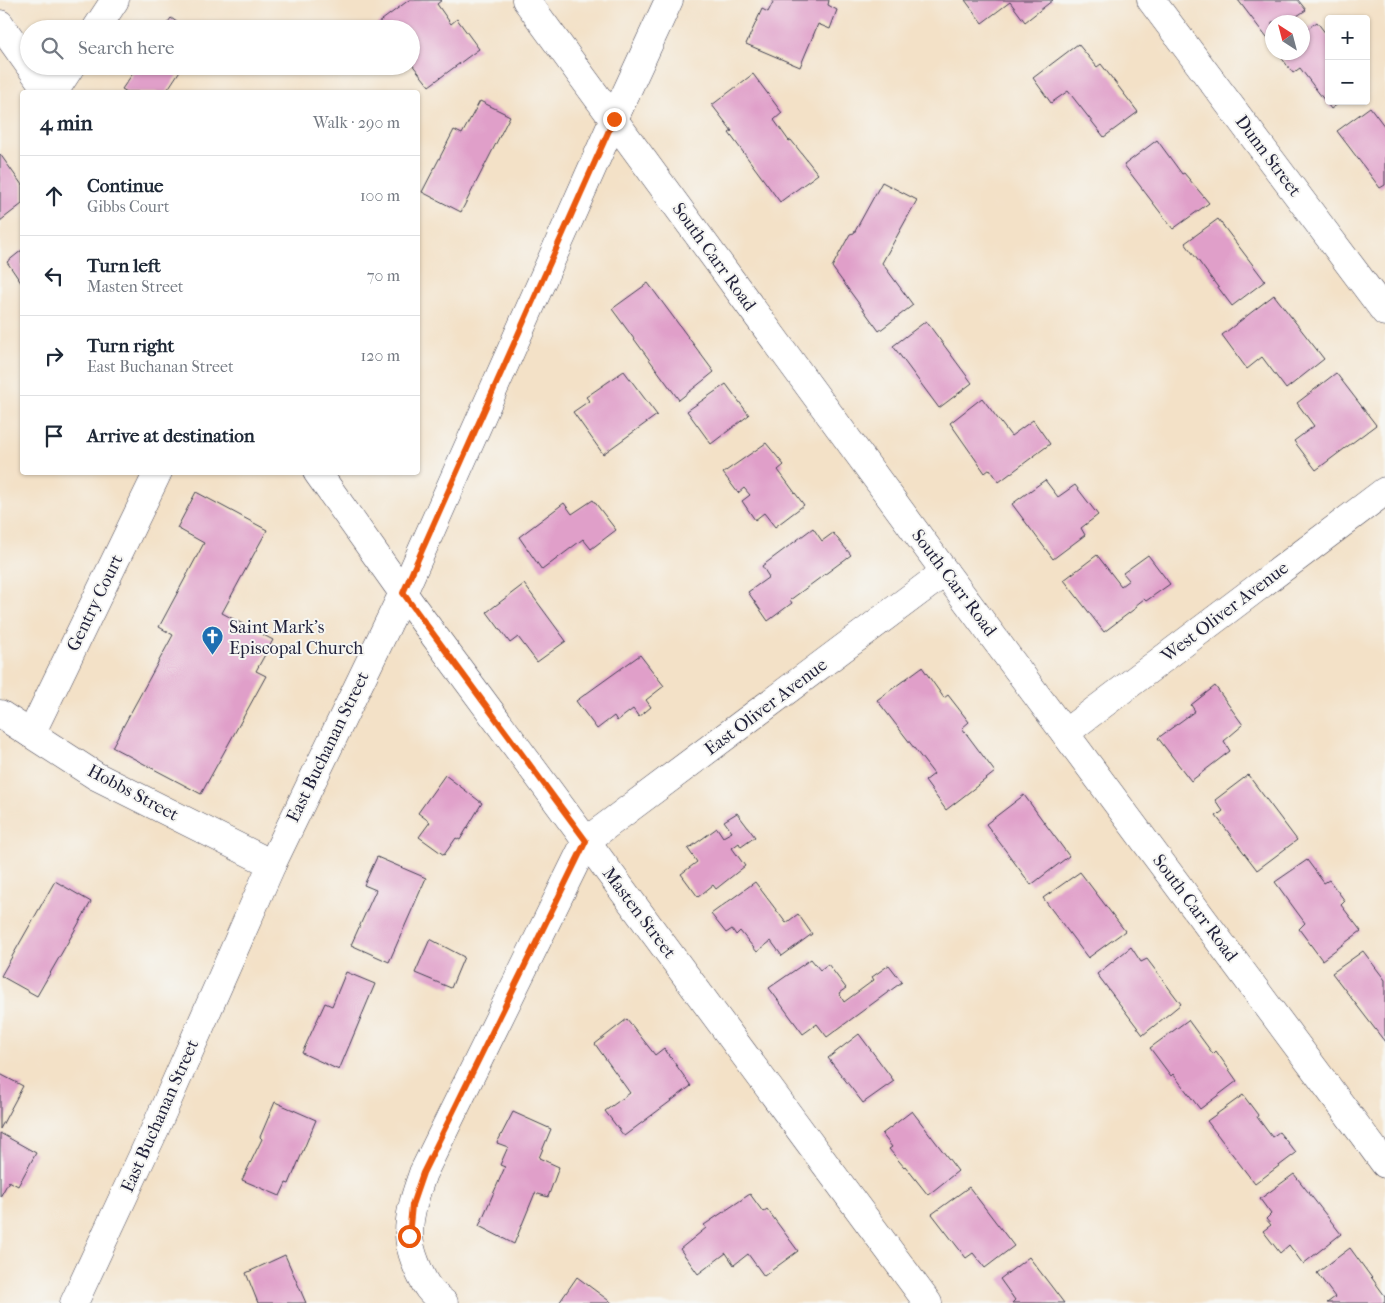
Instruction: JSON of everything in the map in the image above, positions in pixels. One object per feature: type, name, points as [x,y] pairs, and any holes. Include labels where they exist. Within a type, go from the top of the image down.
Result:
[{"type":"street","points":[[102,20],[115,0]]},
{"type":"street","name":"South Carr Road","points":[[526,0],[945,572],[1385,1164]]},
{"type":"street","name":"East Buchanan Street","points":[[74,1303],[155,1129],[272,864],[403,593],[668,0]]},
{"type":"street","name":"Dunn Street","points":[[1151,0],[1385,312]]},
{"type":"street","points":[[0,24],[20,53]]},
{"type":"street","points":[[36,75],[47,90]]},
{"type":"street","points":[[55,90],[65,75]]},
{"type":"street","name":"Gentry Court","points":[[31,734],[157,475]]},
{"type":"street","name":"Masten Street","points":[[319,475],[403,593],[928,1303]]},
{"type":"street","name":"West Oliver Avenue","points":[[1065,733],[1385,491]]},
{"type":"street","name":"East Oliver Avenue","points":[[586,841],[945,572]]},
{"type":"street","name":"Hobbs Street","points":[[0,714],[96,776],[272,864]]},
{"type":"street","points":[[444,1303],[430,1290],[414,1258],[409,1236],[412,1205],[423,1173],[586,841]]},
{"type":"building","points":[[409,0],[442,0],[437,4],[451,24],[457,19],[479,49],[429,86],[420,74],[420,20],[382,20]]},
{"type":"building","points":[[774,0],[829,0],[828,5],[837,10],[830,29],[818,24],[800,67],[746,44],[762,9],[768,12]]},
{"type":"building","points":[[965,0],[1053,0],[1025,22],[1010,2],[982,23]]},
{"type":"building","points":[[1238,0],[1298,0],[1306,10],[1298,15],[1265,15],[1265,35]]},
{"type":"building","points":[[1317,22],[1325,33],[1325,101],[1300,68],[1293,73],[1283,60],[1310,60],[1310,27]]},
{"type":"building","points":[[1078,44],[1097,67],[1101,64],[1138,112],[1104,137],[1068,91],[1051,103],[1033,78]]},
{"type":"building","points":[[753,74],[782,113],[774,120],[789,141],[791,140],[818,174],[780,202],[729,133],[732,131],[712,105]]},
{"type":"building","points":[[132,75],[177,75],[167,90],[122,89]]},
{"type":"building","points":[[480,101],[510,116],[461,212],[422,192],[454,130],[462,134]]},
{"type":"building","points":[[1328,105],[1336,105],[1331,109]]},
{"type":"building","points":[[1370,107],[1385,127],[1385,185],[1380,188],[1337,131]]},
{"type":"building","points":[[1157,140],[1182,174],[1184,173],[1209,203],[1173,229],[1124,165]]},
{"type":"building","points":[[0,154],[20,182],[20,206],[0,221]]},
{"type":"building","points":[[882,182],[917,200],[882,263],[913,305],[879,331],[832,267],[850,234],[854,233]]},
{"type":"building","points":[[1218,219],[1265,281],[1232,306],[1185,243]]},
{"type":"building","points":[[20,252],[20,281],[7,262]]},
{"type":"building","points":[[648,283],[714,372],[679,400],[612,309]]},
{"type":"building","points":[[1274,295],[1324,359],[1286,389],[1262,357],[1247,369],[1222,335]]},
{"type":"building","points":[[926,321],[972,383],[939,408],[893,346]]},
{"type":"building","points":[[624,371],[657,415],[603,454],[573,412],[589,401],[586,397]]},
{"type":"building","points":[[1336,373],[1376,425],[1316,470],[1294,441],[1314,426],[1297,403]]},
{"type":"building","points":[[726,384],[749,415],[711,444],[687,411]]},
{"type":"building","points":[[982,398],[1011,436],[1033,420],[1050,444],[999,482],[990,469],[985,473],[950,423]]},
{"type":"building","points":[[766,443],[784,465],[778,470],[804,505],[775,527],[764,513],[755,520],[742,501],[750,495],[744,488],[738,493],[723,473]]},
{"type":"building","points":[[1045,480],[1058,497],[1075,485],[1098,515],[1081,528],[1085,535],[1053,559],[1012,504]]},
{"type":"building","name":"Saint Mark's Episcopal Church","points":[[196,492],[267,530],[222,613],[273,640],[256,671],[266,676],[201,794],[112,747],[173,635],[159,627],[204,543],[177,528]]},
{"type":"building","points":[[593,500],[616,530],[591,549],[583,539],[542,570],[519,537],[564,503],[572,514]]},
{"type":"building","points":[[813,528],[822,541],[833,533],[851,555],[790,600],[792,603],[768,621],[748,592],[769,577],[762,566]]},
{"type":"building","points":[[1097,555],[1121,586],[1129,580],[1123,573],[1148,555],[1170,584],[1146,601],[1144,599],[1135,606],[1137,607],[1104,632],[1064,580]]},
{"type":"building","points":[[524,584],[566,641],[537,662],[518,637],[510,643],[487,612]]},
{"type":"building","points":[[640,655],[664,686],[646,700],[651,707],[639,717],[633,709],[617,721],[614,716],[597,729],[576,701]]},
{"type":"building","points":[[922,667],[944,698],[948,695],[969,722],[962,728],[995,772],[946,810],[925,781],[934,774],[877,700]]},
{"type":"building","points":[[1215,686],[1243,725],[1224,741],[1230,751],[1191,781],[1158,738],[1195,711],[1191,705]]},
{"type":"building","points":[[445,775],[482,803],[460,840],[456,838],[444,855],[419,837],[430,822],[418,813]]},
{"type":"building","points":[[1248,775],[1297,840],[1257,870],[1216,816],[1223,811],[1215,800]]},
{"type":"building","points":[[1024,795],[1069,856],[1031,885],[986,824]]},
{"type":"building","points":[[737,813],[755,837],[741,847],[739,843],[732,848],[745,866],[716,889],[713,885],[698,897],[681,874],[697,862],[688,849],[717,828],[723,837],[732,832],[724,821]]},
{"type":"building","points":[[377,857],[426,878],[389,962],[351,945],[376,890],[364,885]]},
{"type":"building","points":[[1307,860],[1324,883],[1329,880],[1345,901],[1341,905],[1361,931],[1322,960],[1299,929],[1305,923],[1275,882]]},
{"type":"building","points":[[1080,872],[1125,931],[1088,958],[1043,898]]},
{"type":"building","points":[[55,881],[91,902],[37,996],[1,976]]},
{"type":"building","points":[[755,882],[786,923],[798,914],[812,934],[782,956],[771,941],[757,952],[740,931],[736,935],[732,929],[726,933],[711,914]]},
{"type":"building","points":[[430,939],[464,957],[451,988],[415,973]]},
{"type":"building","points":[[1131,947],[1141,962],[1147,959],[1181,1004],[1143,1035],[1097,974]]},
{"type":"building","points":[[1363,951],[1385,980],[1385,1042],[1332,973]]},
{"type":"building","points":[[811,959],[820,970],[828,964],[846,988],[839,993],[844,1002],[874,980],[872,977],[889,965],[902,982],[827,1037],[817,1024],[803,1034],[769,988]]},
{"type":"building","points":[[346,972],[375,984],[339,1070],[302,1053],[325,1003],[332,1006]]},
{"type":"building","points":[[627,1019],[655,1055],[664,1048],[691,1086],[624,1136],[605,1111],[630,1093],[595,1044]]},
{"type":"building","points":[[1188,1020],[1213,1054],[1216,1051],[1237,1081],[1200,1109],[1173,1074],[1171,1076],[1150,1048]]},
{"type":"building","points":[[859,1034],[894,1081],[863,1103],[828,1058]]},
{"type":"building","points":[[0,1074],[23,1086],[0,1129]]},
{"type":"building","points":[[1243,1095],[1272,1137],[1279,1132],[1296,1153],[1255,1184],[1207,1121]]},
{"type":"building","points":[[275,1102],[316,1120],[289,1184],[286,1183],[280,1196],[242,1180],[262,1139],[260,1137]]},
{"type":"building","points":[[912,1111],[958,1171],[928,1195],[889,1149],[892,1147],[882,1134]]},
{"type":"building","points":[[513,1112],[551,1129],[539,1158],[559,1167],[548,1197],[535,1193],[514,1244],[479,1226],[505,1167],[500,1165],[508,1147],[497,1143]]},
{"type":"building","points":[[0,1133],[36,1153],[18,1186],[9,1181],[0,1197]]},
{"type":"building","points":[[1294,1174],[1341,1234],[1303,1264],[1289,1245],[1280,1253],[1263,1231],[1271,1225],[1266,1219],[1271,1214],[1260,1199]]},
{"type":"building","points":[[969,1187],[1014,1246],[985,1268],[973,1253],[966,1258],[932,1214]]},
{"type":"building","points":[[750,1194],[763,1212],[767,1209],[798,1251],[764,1276],[748,1254],[734,1265],[726,1253],[698,1274],[680,1249],[706,1228],[704,1225]]},
{"type":"building","points":[[1350,1248],[1385,1296],[1385,1303],[1327,1303],[1335,1297],[1317,1273]]},
{"type":"building","points":[[285,1255],[306,1303],[258,1303],[246,1273]]},
{"type":"building","points":[[1029,1257],[1064,1303],[1012,1303],[1015,1300],[1000,1279]]},
{"type":"building","points":[[577,1277],[612,1303],[559,1303]]},
{"type":"place","name":"Saint Mark's Episcopal Church","points":[[213,656]]},
{"type":"route","points":[[409,1236],[412,1205],[423,1173],[586,841],[403,593],[614,119]]}]
